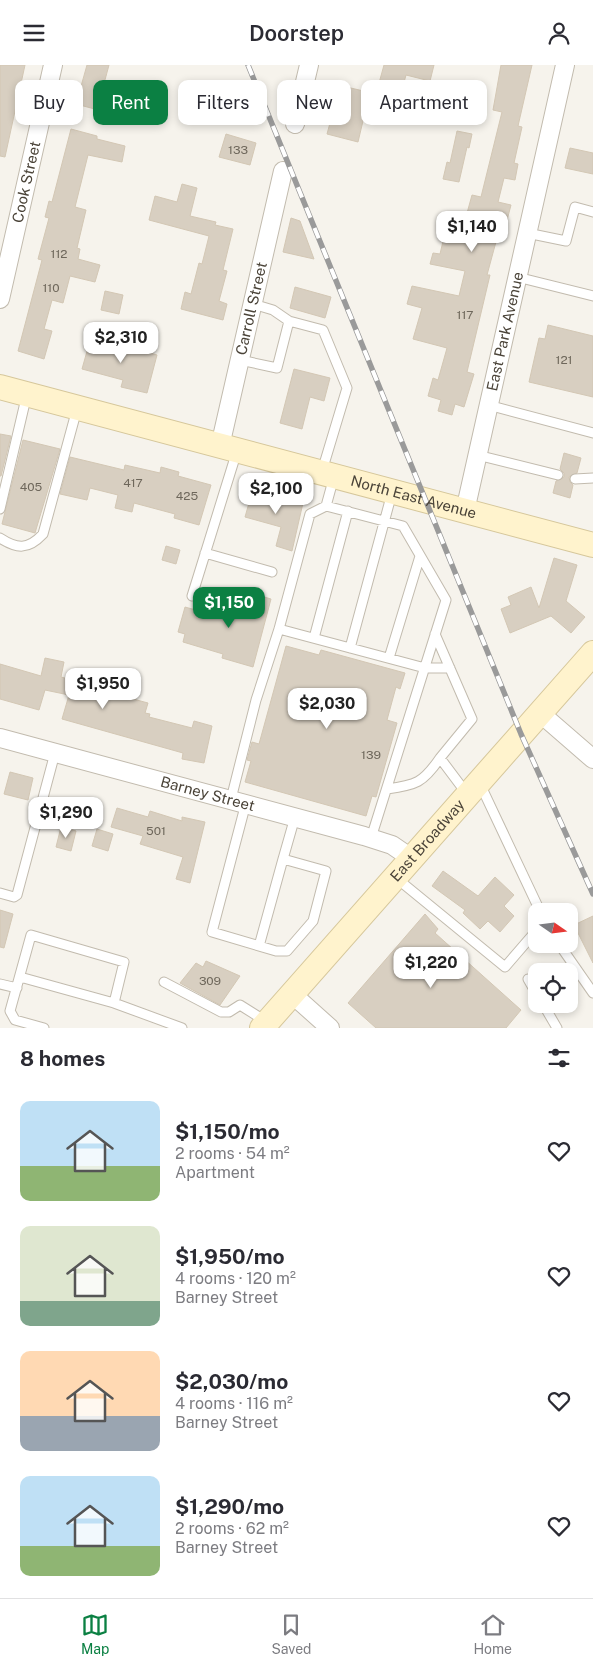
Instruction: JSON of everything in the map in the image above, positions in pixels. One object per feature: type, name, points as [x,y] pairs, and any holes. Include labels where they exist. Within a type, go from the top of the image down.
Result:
[{"type":"main road","name":"North East Avenue","points":[[0,387],[392,493],[593,545]]},
{"type":"main road","name":"East Broadway","points":[[264,1025],[593,653]]},
{"type":"street","name":"Cook Street","points":[[0,299],[53,65]]},
{"type":"street","points":[[305,80],[309,65]]},
{"type":"street","name":"East Park Avenue","points":[[464,511],[566,65]]},
{"type":"street","name":"Carroll Street","points":[[229,448],[240,360],[283,171]]},
{"type":"street","points":[[540,713],[593,759]]},
{"type":"street","name":"Barney Street","points":[[0,738],[371,838],[392,845],[411,858]]},
{"type":"street","points":[[292,994],[330,1028]]},
{"type":"lane","points":[[527,233],[566,241],[575,207],[593,212]]},
{"type":"lane","points":[[517,277],[593,296]]},
{"type":"lane","points":[[253,305],[273,310],[289,321],[323,330],[347,388],[328,475],[326,505]]},
{"type":"lane","points":[[240,360],[277,368],[289,321]]},
{"type":"lane","points":[[0,509],[27,394]]},
{"type":"lane","points":[[487,405],[593,433]]},
{"type":"lane","points":[[0,537],[14,546],[34,544],[43,535],[78,408]]},
{"type":"lane","points":[[192,596],[205,553],[229,448]]},
{"type":"lane","points":[[476,455],[558,475]]},
{"type":"lane","points":[[575,479],[593,478]]},
{"type":"lane","points":[[350,648],[392,493]]},
{"type":"lane","points":[[283,859],[326,871],[313,921],[287,951],[276,951],[212,932],[256,700],[279,629],[310,514],[326,505],[402,526],[446,600],[371,838]]},
{"type":"lane","points":[[314,638],[348,511]]},
{"type":"lane","points":[[205,553],[272,572]]},
{"type":"lane","points":[[389,658],[420,556]]},
{"type":"lane","points":[[279,629],[425,668],[450,667]]},
{"type":"lane","points":[[387,789],[412,785],[428,776],[472,719],[436,634]]},
{"type":"lane","points":[[0,893],[14,897],[17,895],[55,753]]},
{"type":"lane","points":[[440,758],[473,788],[536,903]]},
{"type":"lane","points":[[259,946],[295,817]]},
{"type":"lane","points":[[395,877],[506,967],[528,941]]},
{"type":"lane","points":[[44,1028],[15,1020],[10,1011],[31,935],[124,962],[114,1003]]},
{"type":"lane","points":[[566,953],[593,993]]},
{"type":"lane","points":[[20,977],[114,1003],[182,1028]]},
{"type":"lane","points":[[164,982],[221,1012],[229,1012],[240,1005],[264,1025]]},
{"type":"lane","points":[[0,984],[17,988]]},
{"type":"lane","points":[[548,1013],[557,1028]]},
{"type":"building","points":[[0,65],[25,65],[22,80],[15,80],[15,111],[5,157],[0,156]]},
{"type":"building","points":[[87,65],[109,65],[105,80],[93,80],[93,109],[83,106],[83,80]]},
{"type":"building","points":[[384,65],[434,65],[430,80],[406,75],[405,80],[380,80]]},
{"type":"building","points":[[501,65],[532,65],[518,126],[522,127],[514,163],[518,164],[515,180],[504,178],[498,202],[511,205],[505,228],[500,227],[487,275],[490,275],[467,372],[474,374],[464,407],[455,404],[452,415],[438,411],[441,400],[428,396],[433,378],[438,380],[447,348],[413,339],[422,308],[407,304],[412,286],[459,296],[465,271],[430,264],[433,253],[440,254],[448,220],[464,224],[472,195],[481,197],[502,112],[493,110]]},
{"type":"building","points":[[351,88],[361,90],[362,125],[358,142],[327,134],[329,125],[351,125]]},
{"type":"building","points":[[71,129],[97,136],[97,139],[125,146],[122,162],[88,155],[75,207],[86,210],[77,248],[80,249],[78,259],[100,265],[95,282],[70,276],[63,303],[52,300],[44,329],[52,331],[44,359],[18,351],[42,260],[38,259],[49,218],[45,217],[49,201],[52,202]]},
{"type":"building","points":[[457,131],[472,134],[459,182],[443,179],[447,162],[450,163]]},
{"type":"building","points":[[226,134],[256,143],[250,165],[219,157]]},
{"type":"building","points":[[570,148],[593,153],[593,174],[565,168]]},
{"type":"building","points":[[182,184],[197,188],[190,216],[216,222],[215,225],[233,229],[223,270],[227,271],[219,301],[227,304],[223,320],[181,309],[185,292],[191,294],[199,263],[202,264],[209,236],[149,220],[155,196],[177,202]]},
{"type":"building","points":[[291,218],[300,221],[314,259],[283,252]]},
{"type":"building","points":[[295,287],[331,297],[325,318],[290,308]]},
{"type":"building","points":[[105,291],[123,295],[119,314],[101,310]]},
{"type":"building","points":[[548,325],[593,336],[593,397],[529,382],[539,338],[545,339]]},
{"type":"building","points":[[91,337],[157,355],[147,393],[121,387],[123,380],[82,369]]},
{"type":"building","points":[[294,369],[330,378],[324,401],[310,397],[302,429],[280,423]]},
{"type":"building","points":[[0,434],[11,436],[1,476],[0,476]]},
{"type":"building","points":[[23,440],[60,449],[35,533],[2,524]]},
{"type":"building","points":[[564,453],[581,458],[577,473],[569,477],[573,485],[570,498],[553,493],[556,481],[564,477],[564,473],[560,469]]},
{"type":"building","points":[[70,457],[124,470],[125,465],[160,473],[161,467],[179,472],[178,476],[211,485],[199,525],[174,518],[175,514],[134,503],[132,512],[115,508],[118,495],[90,488],[87,500],[60,494]]},
{"type":"building","points":[[253,489],[303,503],[292,551],[276,546],[281,527],[245,517]]},
{"type":"building","points":[[166,546],[180,550],[176,564],[162,560]]},
{"type":"building","points":[[554,558],[577,565],[566,601],[585,617],[571,633],[551,616],[510,633],[501,609],[511,605],[508,597],[531,587],[539,608]]},
{"type":"building","points":[[240,590],[271,599],[253,667],[222,658],[223,654],[183,642],[185,634],[178,632],[185,607],[227,619],[231,604],[236,605]]},
{"type":"building","points":[[286,646],[319,655],[321,650],[405,673],[400,689],[396,687],[387,720],[397,723],[376,797],[372,796],[366,816],[245,782],[251,761],[247,760],[252,742],[259,744]]},
{"type":"building","points":[[45,658],[64,662],[61,677],[104,689],[106,683],[124,689],[122,696],[148,703],[145,713],[150,714],[149,717],[192,728],[194,721],[212,726],[204,763],[182,759],[183,753],[62,719],[69,695],[45,690],[39,710],[0,699],[0,664],[41,676]]},
{"type":"building","points":[[10,772],[33,778],[28,800],[4,794]]},
{"type":"building","points":[[117,808],[148,817],[150,811],[182,821],[182,817],[205,822],[190,883],[176,879],[183,857],[140,844],[143,836],[111,827]]},
{"type":"building","points":[[61,827],[76,831],[71,851],[56,847]]},
{"type":"building","points":[[97,829],[113,834],[108,851],[92,846]]},
{"type":"building","points":[[443,871],[478,896],[495,877],[514,895],[504,906],[514,916],[500,932],[488,921],[480,929],[463,913],[465,910],[432,886]]},
{"type":"building","points":[[0,910],[13,914],[4,948],[0,947]]},
{"type":"building","points":[[425,914],[438,929],[435,933],[521,1010],[506,1028],[376,1028],[348,1003]]},
{"type":"building","points":[[593,916],[593,963],[578,933],[578,923]]},
{"type":"building","points":[[206,961],[240,976],[220,1005],[180,983],[196,963],[203,967]]},
{"type":"railway","points":[[248,65],[521,734],[593,894]]}]
